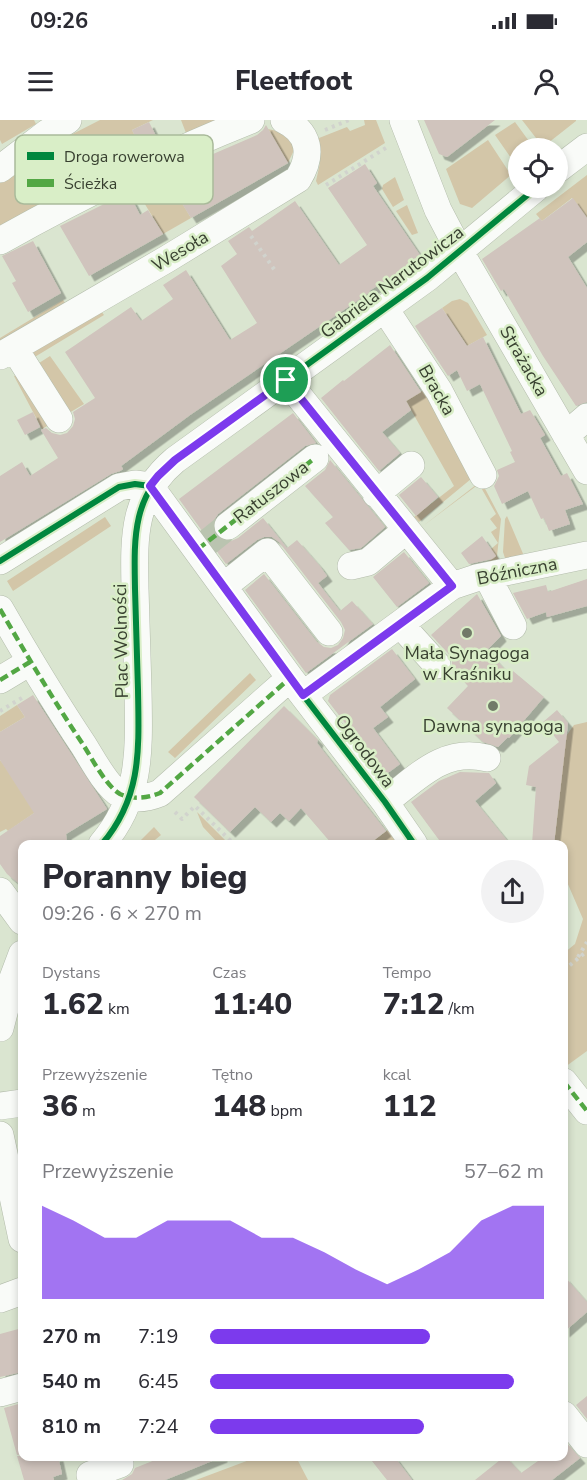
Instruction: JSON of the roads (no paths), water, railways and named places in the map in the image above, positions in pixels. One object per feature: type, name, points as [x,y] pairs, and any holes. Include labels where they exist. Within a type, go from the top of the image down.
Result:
[{"type":"street","points":[[44,135],[68,120]]},
{"type":"street","points":[[213,135],[251,120]]},
{"type":"street","name":"Wesoła","points":[[7,352],[167,259],[298,178],[305,164],[307,146],[303,135],[296,127],[284,120]]},
{"type":"street","name":"Strażacka","points":[[403,120],[438,210],[459,252],[587,471]]},
{"type":"street","points":[[568,161],[587,147]]},
{"type":"street","points":[[0,169],[15,158]]},
{"type":"street","name":"Gabriela Narutowicza","points":[[150,486],[175,460],[384,309],[459,252],[524,198]]},
{"type":"street","points":[[0,241],[65,204]]},
{"type":"street","name":"Bracka","points":[[384,309],[439,391],[483,475]]},
{"type":"street","points":[[7,352],[59,419]]},
{"type":"street","points":[[286,380],[452,586]]},
{"type":"street","points":[[566,435],[587,417]]},
{"type":"street","name":"Ratuszowa","points":[[228,526],[315,458]]},
{"type":"street","points":[[376,494],[411,465]]},
{"type":"street","points":[[0,561],[119,487],[135,484],[150,486],[200,548],[224,586],[297,686],[160,793],[151,797],[130,797],[114,789],[96,765],[30,662],[0,609]]},
{"type":"street","name":"Plac Wolności","points":[[105,840],[122,817],[130,797],[136,770],[139,745],[134,549],[140,510],[150,486]]},
{"type":"street","points":[[351,566],[368,562],[406,530]]},
{"type":"street","points":[[224,586],[267,552],[329,632]]},
{"type":"street","name":"Bóźniczna","points":[[297,686],[400,624],[452,586],[487,576],[587,555]]},
{"type":"street","points":[[487,576],[513,626]]},
{"type":"street","points":[[400,624],[437,665]]},
{"type":"street","points":[[0,680],[30,662]]},
{"type":"street","name":"Ogrodowa","points":[[297,686],[411,840]]},
{"type":"street","points":[[385,802],[443,760],[468,755],[487,758]]},
{"type":"street","points":[[0,891],[18,916]]},
{"type":"street","points":[[0,1028],[18,974]]},
{"type":"street","points":[[568,1087],[587,1111]]},
{"type":"street","points":[[0,1106],[18,1104]]},
{"type":"street","points":[[0,1135],[14,1166],[18,1202]]},
{"type":"street","points":[[0,1299],[18,1292]]},
{"type":"street","points":[[0,1393],[18,1388]]},
{"type":"street","points":[[568,1420],[587,1444]]},
{"type":"street","points":[[89,1470],[120,1464]]},
{"type":"tunnel","points":[[203,546],[228,526]]},
{"type":"place","name":"Mała Synagoga w Kraśniku","points":[[467,633]]},
{"type":"place","name":"Dawna synagoga","points":[[493,706]]}]
